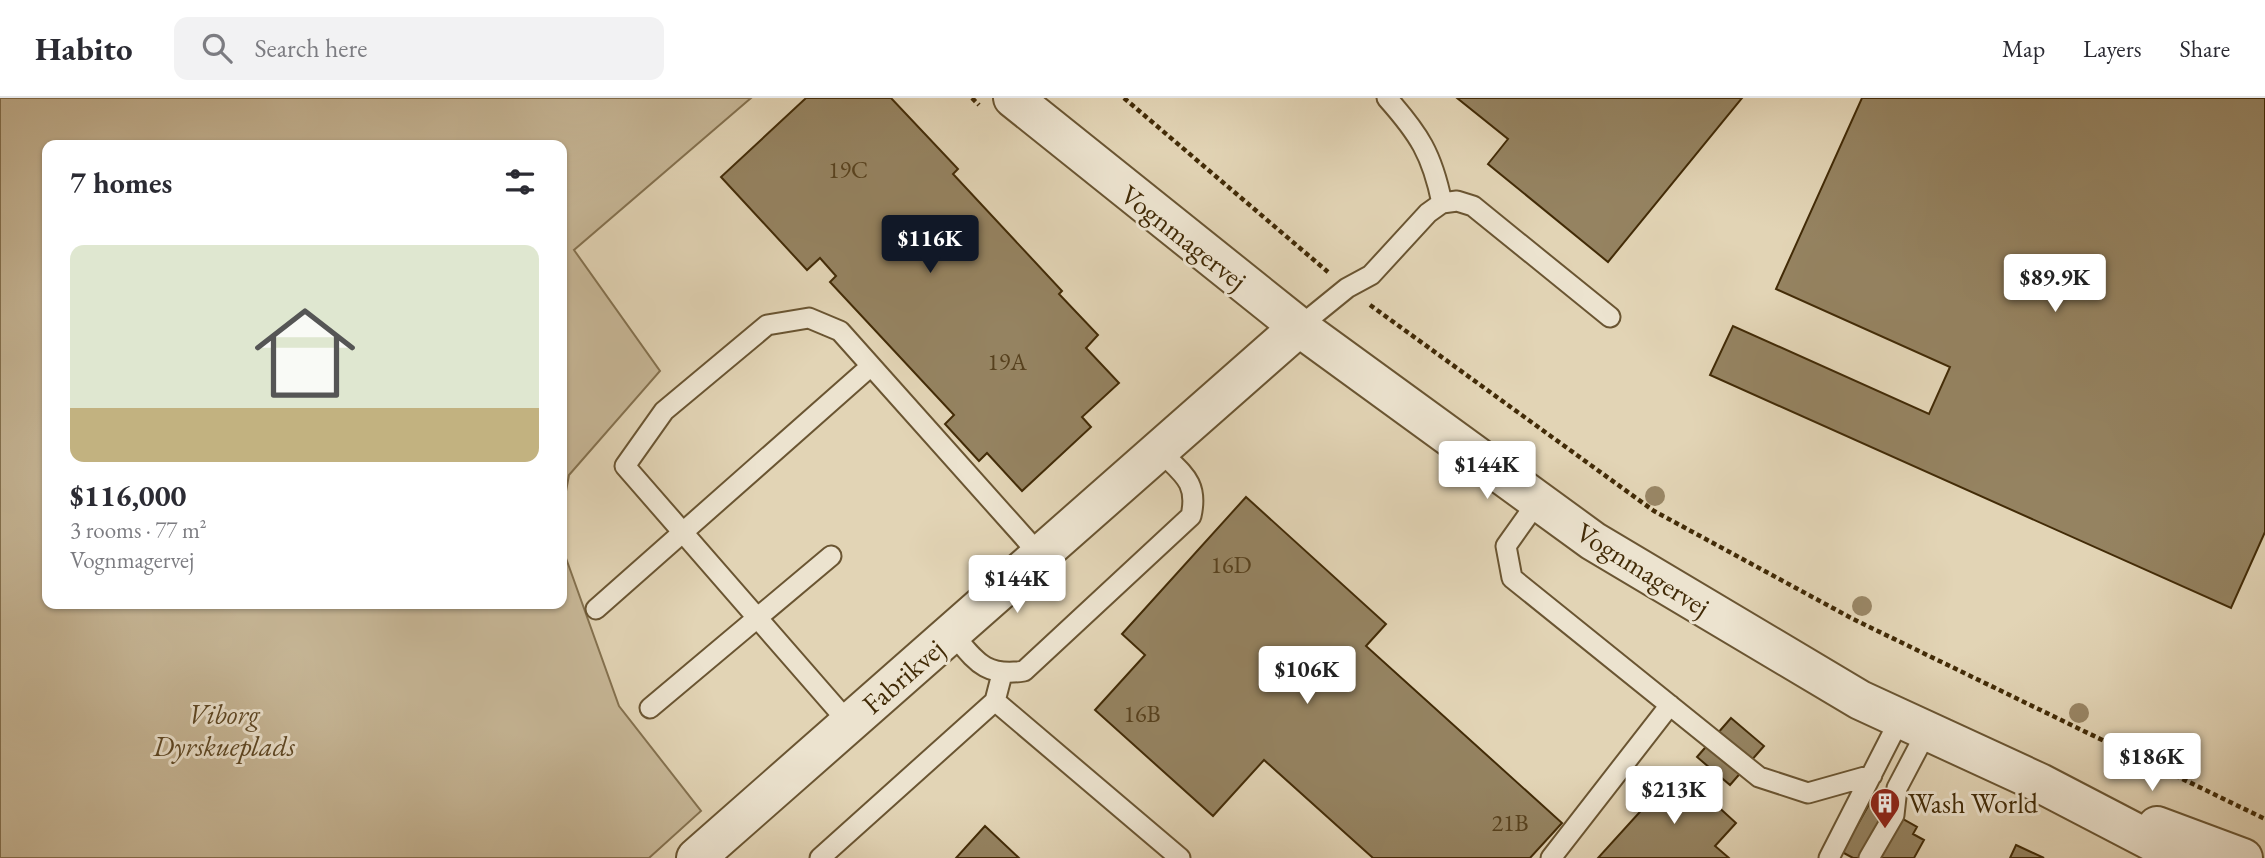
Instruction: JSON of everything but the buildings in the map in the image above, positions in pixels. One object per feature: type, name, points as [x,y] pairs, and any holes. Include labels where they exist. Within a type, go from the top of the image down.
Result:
[{"type":"street","name":"Vognmagervej","points":[[1013,98],[1298,327],[1604,548],[1860,701],[2040,783],[2184,858]]},
{"type":"street","name":"Fabrikvej","points":[[706,855],[849,723],[1298,327]]},
{"type":"street","name":"Vognmagervej","points":[[2040,783],[2243,858]]},
{"type":"lane","points":[[1387,98],[1419,134],[1437,176],[1442,203]]},
{"type":"lane","points":[[1298,327],[1347,288],[1371,275],[1428,213],[1442,203],[1457,201],[1473,206],[1610,317]]},
{"type":"lane","points":[[849,723],[625,466],[664,411],[767,325],[809,318],[840,331],[1040,555]]},
{"type":"lane","points":[[596,609],[872,366]]},
{"type":"lane","points":[[952,633],[980,666],[1002,674],[1024,671],[1191,516],[1195,500],[1191,483],[1159,450]]},
{"type":"lane","points":[[1538,501],[1506,546],[1512,578],[1759,777],[1808,793],[1872,775]]},
{"type":"lane","points":[[650,708],[831,556]]},
{"type":"lane","points":[[820,858],[995,701],[1002,674]]},
{"type":"lane","points":[[995,701],[1180,858]]},
{"type":"lane","points":[[1551,858],[1670,705]]},
{"type":"lane","points":[[1829,858],[1872,775],[1914,725]]},
{"type":"lane","points":[[1869,858],[1894,815],[1914,725]]},
{"type":"path","points":[[1124,98],[1347,288],[1654,511],[1853,619],[2265,819]]},
{"type":"green space","name":"Viborg Dyrskueplads","points":[[0,98],[751,98],[574,250],[660,371],[569,475],[567,486],[567,140],[42,140],[42,609],[567,609],[567,561],[619,706],[701,811],[649,858],[0,858]]},
{"type":"place","name":"Wash World","points":[[1885,830]]}]
